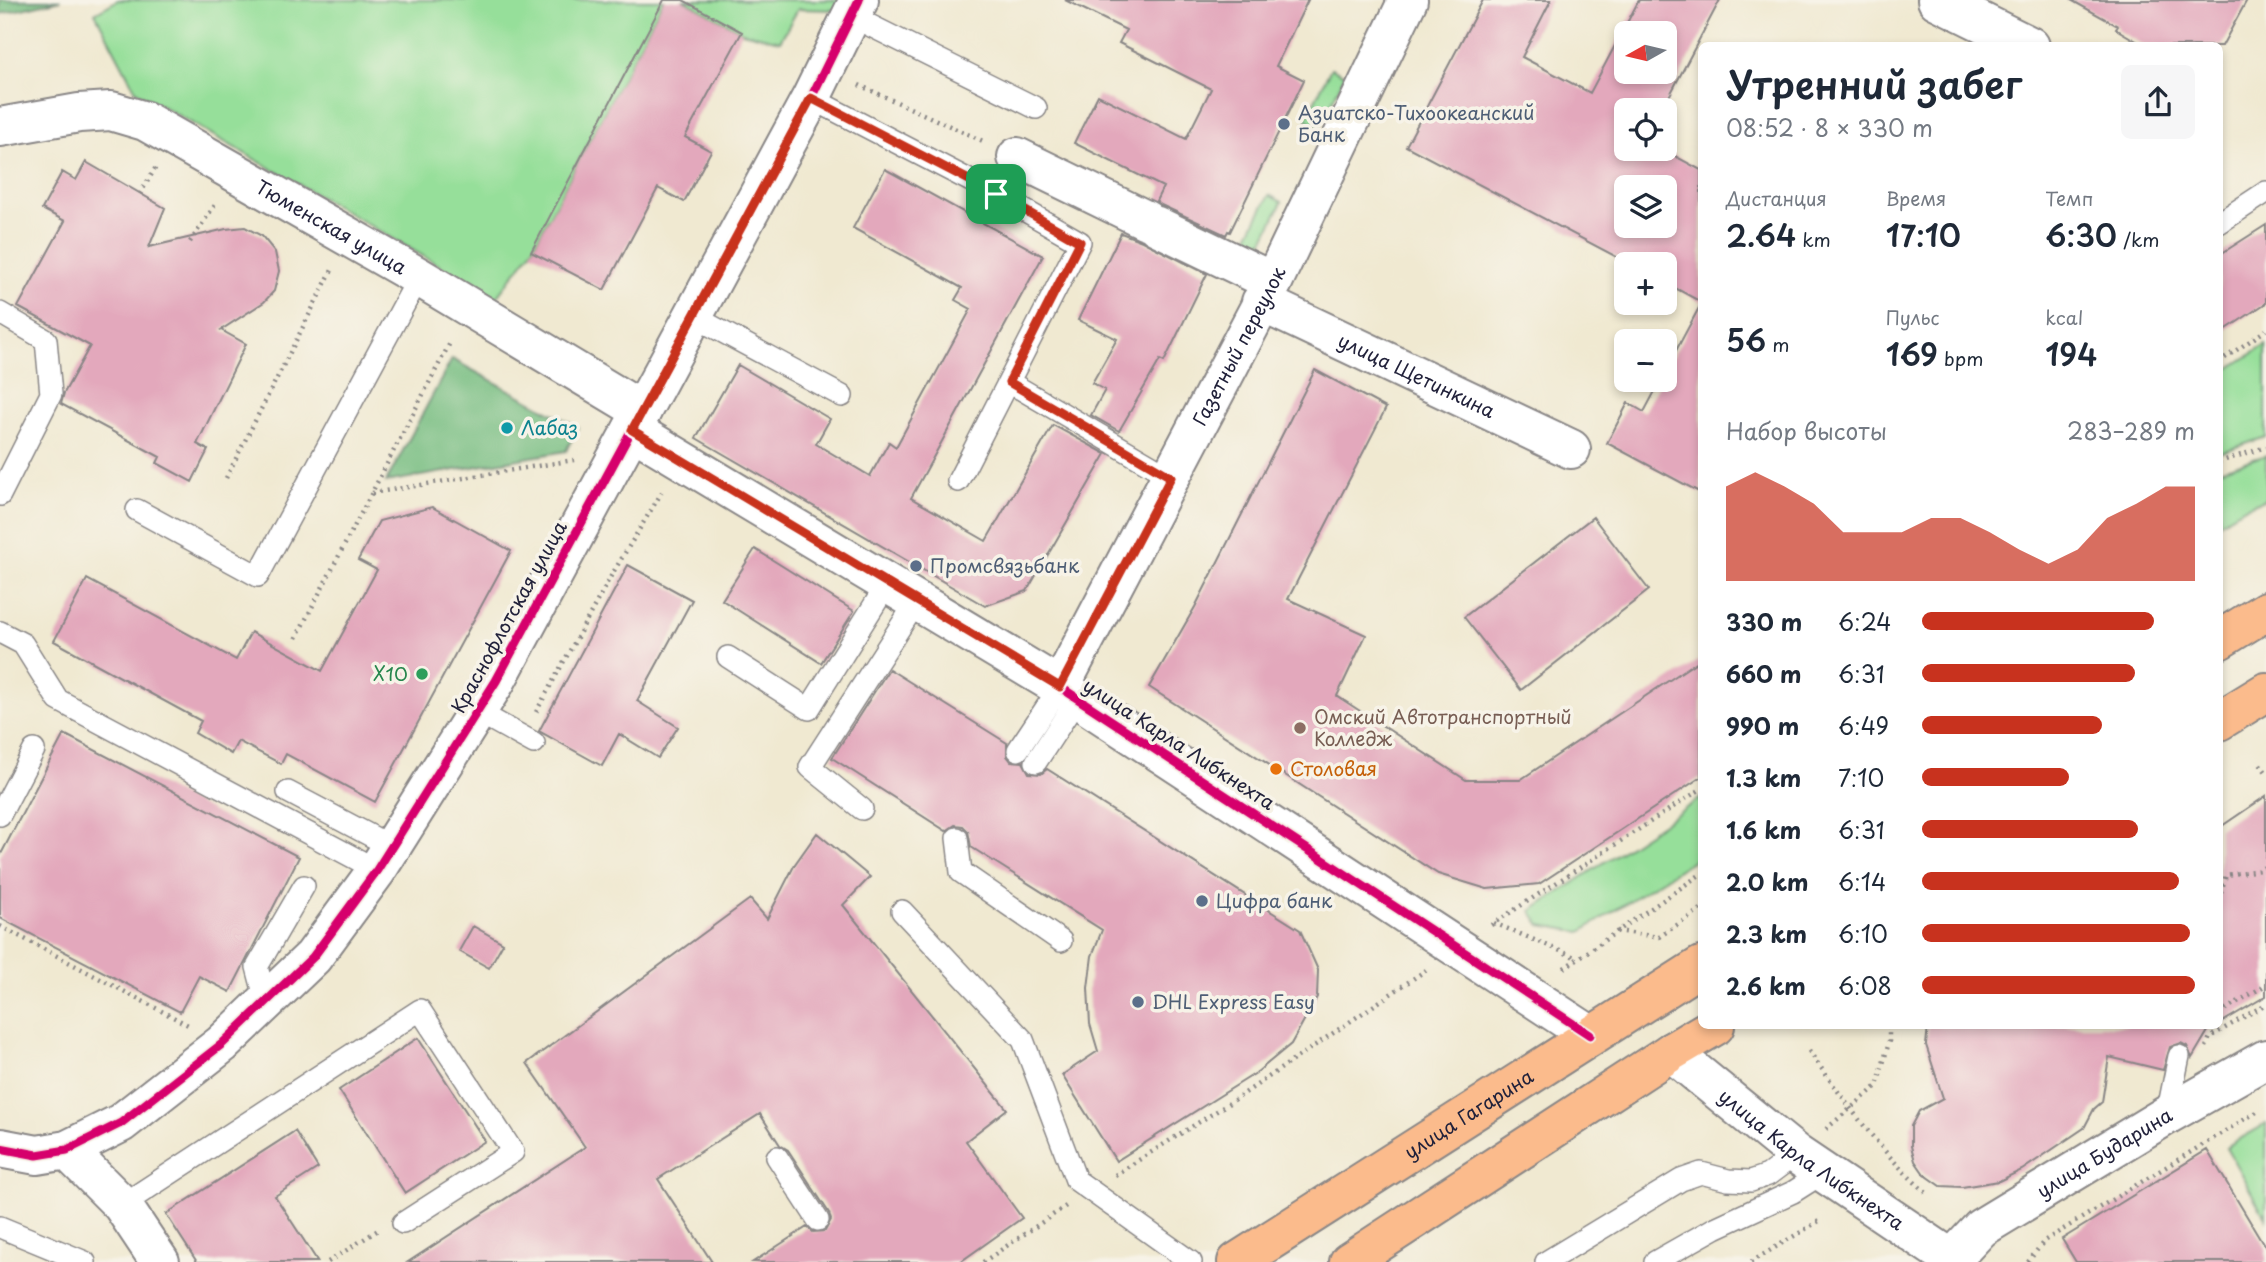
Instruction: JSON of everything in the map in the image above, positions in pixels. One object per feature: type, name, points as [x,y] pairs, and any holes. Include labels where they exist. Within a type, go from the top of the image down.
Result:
[{"type":"main road","points":[[2223,638],[2266,611]]},
{"type":"main road","points":[[2223,719],[2266,692]]},
{"type":"main road","name":"улица Гагарина","points":[[1237,1262],[1698,968]]},
{"type":"main road","points":[[1349,1262],[1710,1029]]},
{"type":"street","name":"Газетный переулок","points":[[1069,693],[1171,477],[1267,292],[1408,0]]},
{"type":"street","points":[[1937,0],[2021,42]]},
{"type":"street","name":"Краснофлотская улица","points":[[0,1148],[37,1155],[67,1150],[121,1123],[222,1044],[313,957],[384,859],[478,712],[637,421],[818,83],[855,8]]},
{"type":"street","name":"Тюменская улица","points":[[0,127],[79,113],[111,111],[145,121],[419,277],[637,421]]},
{"type":"street","name":"улица Щетинкина","points":[[1017,157],[1152,223],[1267,292],[1571,449]]},
{"type":"street","name":"улица Карла Либкнехта","points":[[637,421],[902,592],[1069,693],[1590,1035]]},
{"type":"street","name":"улица Карла Либкнехта","points":[[1671,1052],[1810,1164],[1954,1260]]},
{"type":"street","name":"улица Бударина","points":[[1954,1260],[1982,1228],[2167,1115],[2266,1059]]},
{"type":"street","points":[[67,1150],[122,1205],[160,1262]]},
{"type":"lane","points":[[855,8],[1036,108]]},
{"type":"lane","points":[[818,83],[996,194],[1080,242],[958,481]]},
{"type":"lane","points":[[996,194],[1017,157]]},
{"type":"lane","points":[[2223,220],[2266,192]]},
{"type":"lane","points":[[137,510],[258,576],[419,277]]},
{"type":"lane","points":[[0,313],[46,340],[51,394],[0,495]]},
{"type":"lane","points":[[693,316],[842,396]]},
{"type":"lane","points":[[1009,382],[1171,477]]},
{"type":"lane","points":[[728,657],[809,709],[902,592]]},
{"type":"lane","points":[[862,809],[810,767],[902,592]]},
{"type":"lane","points":[[0,632],[23,644],[58,700],[384,859]]},
{"type":"lane","points":[[1017,750],[1069,693]]},
{"type":"lane","points":[[1036,762],[1069,693]]},
{"type":"lane","points":[[478,712],[534,743]]},
{"type":"lane","points":[[0,815],[34,750]]},
{"type":"lane","points":[[288,792],[384,859]]},
{"type":"lane","points":[[957,838],[961,872],[1061,941]]},
{"type":"lane","points":[[266,1001],[257,967],[304,886]]},
{"type":"lane","points":[[902,911],[1023,1040],[1076,1180],[1191,1262]]},
{"type":"lane","points":[[122,1205],[420,1010],[513,1152],[402,1223]]},
{"type":"lane","points":[[2167,1115],[2179,1056]]},
{"type":"lane","points":[[777,1157],[818,1220]]},
{"type":"lane","points":[[1546,1262],[1681,1180],[1701,1173],[1728,1180],[1751,1181],[1810,1164]]},
{"type":"lane","points":[[1655,1262],[1715,1228],[1793,1192],[1810,1164]]},
{"type":"lane","points":[[0,1227],[85,1262]]},
{"type":"path","points":[[818,83],[1017,157]]},
{"type":"path","points":[[140,194],[159,161]]},
{"type":"path","points":[[190,242],[219,198]]},
{"type":"path","points":[[226,478],[332,269]]},
{"type":"path","points":[[2223,359],[2266,330]]},
{"type":"path","points":[[296,638],[454,335]]},
{"type":"path","points":[[2223,461],[2266,447]]},
{"type":"path","points":[[371,493],[581,459]]},
{"type":"path","points":[[2260,764],[2266,772]]},
{"type":"path","points":[[1531,899],[1698,791]]},
{"type":"path","points":[[2223,885],[2226,875],[2260,870],[2266,866]]},
{"type":"path","points":[[1564,968],[1698,876]]},
{"type":"path","points":[[1617,932],[1659,937],[1698,911]]},
{"type":"path","points":[[1494,923],[1577,958]]},
{"type":"path","points":[[0,926],[188,1025]]},
{"type":"path","points":[[1130,1166],[1240,1097],[1426,970]]},
{"type":"path","points":[[2223,1011],[2266,985]]},
{"type":"path","points":[[1810,1164],[1850,1109],[1877,1086],[1889,1042],[1889,1029]]},
{"type":"path","points":[[1809,1051],[1850,1109],[1892,1158],[1927,1194],[1939,1201]]},
{"type":"path","points":[[2028,1262],[2043,1241],[2266,1106]]},
{"type":"path","points":[[1751,1262],[1819,1221]]},
{"type":"path","points":[[982,1262],[1038,1225]]},
{"type":"path","points":[[328,1262],[378,1230]]},
{"type":"green space","points":[[0,0],[61,0],[0,14]]},
{"type":"green space","points":[[118,0],[664,0],[531,252],[496,298],[136,91],[95,13]]},
{"type":"green space","points":[[683,0],[842,0],[837,10],[798,9],[780,41],[742,32]]},
{"type":"green space","points":[[1331,68],[1345,75],[1320,126],[1306,119]]},
{"type":"green space","points":[[1269,195],[1282,202],[1261,245],[1247,238]]},
{"type":"green space","points":[[2266,345],[2266,437],[2223,452],[2223,372]]},
{"type":"green space","points":[[452,359],[578,427],[566,451],[386,482]]},
{"type":"green space","points":[[2266,455],[2266,499],[2245,507],[2223,521],[2223,469]]},
{"type":"green space","points":[[1698,800],[1698,857],[1581,932],[1541,925],[1531,911]]},
{"type":"green space","points":[[2266,1124],[2266,1219],[2226,1147]]},
{"type":"building","points":[[664,0],[683,0],[742,32],[685,137],[711,151],[684,202],[658,188],[604,290],[531,252]]},
{"type":"building","points":[[1065,0],[1308,0],[1276,66],[1304,80],[1230,232],[1226,235],[1161,205],[1156,201],[1163,187],[1074,143],[1098,95],[1186,139],[1211,89],[1119,43],[1126,30]]},
{"type":"building","points":[[1483,0],[1551,0],[1522,57],[1590,93],[1614,47],[1614,84],[1676,84],[1668,98],[1614,98],[1614,161],[1677,161],[1677,157],[1698,168],[1698,300],[1677,289],[1677,252],[1614,252],[1614,256],[1406,146]]},
{"type":"building","points":[[1639,0],[1720,0],[1677,82],[1677,21],[1628,21]]},
{"type":"building","points":[[2071,0],[2247,0],[2223,44],[2223,42],[2138,42],[2116,29],[2118,26]]},
{"type":"building","points":[[86,162],[165,208],[149,247],[245,227],[262,236],[275,252],[279,271],[274,291],[264,302],[221,330],[246,344],[197,444],[208,450],[192,482],[157,463],[160,457],[61,404],[64,393],[90,346],[18,307],[65,221],[42,209],[62,172],[76,180]]},
{"type":"building","points":[[885,169],[1043,256],[911,498],[986,541],[1053,425],[1106,454],[1027,591],[985,606],[696,438],[738,365],[830,419],[816,444],[870,476],[889,442],[896,447],[971,309],[955,300],[962,288],[853,228]]},
{"type":"building","points":[[2266,225],[2266,303],[2223,331],[2223,252]]},
{"type":"building","points":[[1121,233],[1207,274],[1164,362],[1160,360],[1119,431],[1091,415],[1105,390],[1092,383],[1117,339],[1078,320]]},
{"type":"building","points":[[1698,310],[1698,491],[1607,443],[1628,403],[1644,412],[1655,392],[1677,392],[1677,349]]},
{"type":"building","name":"Омский Автотранспортный Колледж","points":[[1315,370],[1386,408],[1288,599],[1366,635],[1337,696],[1466,780],[1520,780],[1698,661],[1698,779],[1539,884],[1487,889],[1438,874],[1149,687],[1195,607]]},
{"type":"building","points":[[432,507],[511,551],[375,802],[286,754],[281,764],[238,741],[231,754],[195,733],[201,721],[54,641],[87,579],[236,660],[251,632],[322,671],[377,570],[358,560],[379,521]]},
{"type":"building","points":[[1593,517],[1649,590],[1521,690],[1464,617]]},
{"type":"building","points":[[755,549],[854,611],[821,663],[722,600]]},
{"type":"building","points":[[628,565],[692,600],[637,701],[678,727],[658,758],[619,734],[602,766],[539,731]]},
{"type":"building","points":[[889,669],[1007,743],[1007,756],[1011,761],[1023,762],[1029,773],[1041,774],[1047,769],[1300,930],[1318,970],[1317,997],[1291,1044],[1256,1073],[1116,1161],[1062,1075],[1098,1051],[1090,1024],[1088,988],[1092,956],[1102,930],[971,847],[968,831],[963,826],[955,825],[946,831],[832,758]]},
{"type":"building","points":[[64,734],[299,857],[230,992],[199,976],[180,1012],[0,918],[0,856]]},
{"type":"building","points":[[2266,796],[2266,996],[2223,1022],[2223,825]]},
{"type":"building","points":[[817,833],[870,877],[843,905],[1007,1109],[966,1141],[1022,1218],[960,1262],[753,1262],[807,1227],[813,1232],[825,1231],[831,1220],[788,1150],[780,1145],[760,1114],[658,1179],[712,1262],[408,1262],[585,1147],[527,1063],[750,899],[767,919],[795,864]]},
{"type":"building","points":[[473,926],[503,943],[489,968],[459,951]]},
{"type":"building","points":[[1928,1029],[2209,1029],[2192,1058],[2187,1046],[2181,1043],[2170,1047],[2163,1070],[2109,1057],[2102,1102],[2094,1109],[2084,1128],[2022,1170],[1999,1181],[1962,1187],[1941,1186],[1924,1174],[1915,1161],[1911,1146],[1911,1126],[1919,1111],[1943,1098],[1926,1045]]},
{"type":"building","points":[[418,1038],[485,1141],[405,1193],[339,1090]]},
{"type":"building","points":[[295,1131],[318,1168],[275,1196],[318,1262],[197,1262],[166,1214]]},
{"type":"building","points":[[2207,1150],[2266,1248],[2266,1262],[2076,1262],[2062,1239]]},
{"type":"cycle path","points":[[0,1148],[37,1155],[67,1150],[121,1123],[222,1044],[313,957],[377,870],[496,681],[811,98],[859,0]]},
{"type":"cycle path","points":[[632,430],[1060,687],[1590,1035]]},
{"type":"place","name":"Азиатско-Тихоокеанский Банк","points":[[1284,124]]},
{"type":"place","name":"Лабаз","points":[[507,428]]},
{"type":"place","name":"Промсвязьбанк","points":[[916,566]]},
{"type":"place","name":"Х10","points":[[422,674]]},
{"type":"place","name":"Омский Автотранспортный Колледж","points":[[1300,728]]},
{"type":"place","name":"Столовая","points":[[1276,769]]},
{"type":"place","name":"Цифра банк","points":[[1202,901]]},
{"type":"place","name":"DHL Express Easy","points":[[1138,1002]]},
{"type":"route","points":[[811,98],[996,194],[1080,242],[1009,382],[1171,477],[1060,687],[632,430],[811,98]]}]
